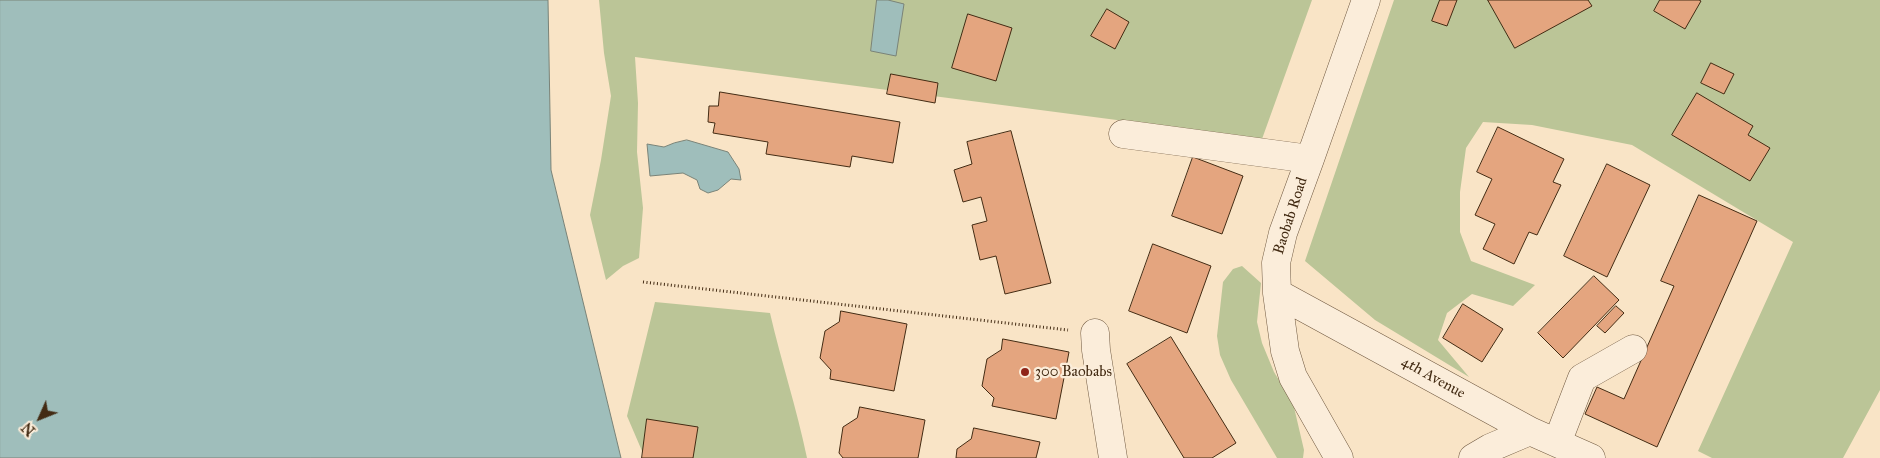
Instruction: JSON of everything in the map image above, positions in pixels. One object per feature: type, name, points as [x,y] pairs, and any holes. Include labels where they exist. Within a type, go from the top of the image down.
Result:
[{"type":"street","name":"Baobab Road","points":[[1339,458],[1293,377],[1285,351],[1276,293],[1276,263],[1283,233],[1366,0]]},
{"type":"street","points":[[1123,134],[1310,159]]},
{"type":"street","name":"4th Avenue","points":[[1276,293],[1530,431],[1591,458]]},
{"type":"street","points":[[1096,333],[1096,350],[1113,458]]},
{"type":"street","points":[[1557,443],[1582,378],[1633,349]]},
{"type":"street","points":[[1473,458],[1490,448],[1530,431]]},
{"type":"path","points":[[643,282],[1096,333]]},
{"type":"green space","points":[[599,0],[1312,0],[1262,139],[635,57],[638,103],[637,152],[643,208],[639,258],[623,266],[606,280],[590,215],[611,96],[604,53]]},
{"type":"green space","points":[[1394,0],[1880,0],[1880,390],[1843,458],[1712,458],[1698,451],[1793,242],[1632,145],[1532,125],[1483,122],[1466,148],[1460,192],[1460,232],[1471,261],[1535,285],[1513,306],[1472,294],[1447,313],[1438,340],[1469,377],[1375,320],[1305,261]]},
{"type":"green space","points":[[1242,266],[1261,283],[1257,322],[1262,343],[1274,372],[1293,403],[1304,450],[1303,458],[1277,458],[1231,380],[1220,355],[1217,336],[1223,282],[1233,269]]},
{"type":"green space","points":[[655,302],[770,313],[807,458],[645,458],[627,416]]},
{"type":"water","points":[[0,0],[548,0],[551,170],[621,458],[0,458]]},
{"type":"water","points":[[877,0],[888,0],[904,4],[896,56],[871,51]]},
{"type":"water","points":[[687,140],[728,152],[739,169],[741,180],[731,179],[718,190],[708,193],[700,189],[697,180],[683,173],[650,176],[647,144],[664,147]]},
{"type":"building","points":[[1440,0],[1457,0],[1447,26],[1432,21]]},
{"type":"building","points":[[1488,0],[1588,0],[1592,6],[1515,48]]},
{"type":"building","points":[[1660,0],[1701,1],[1685,29],[1654,11]]},
{"type":"building","points":[[1107,9],[1129,22],[1115,49],[1091,36]]},
{"type":"building","points":[[968,14],[1012,28],[996,81],[952,68]]},
{"type":"building","points":[[1711,63],[1734,74],[1724,94],[1701,83]]},
{"type":"building","points":[[891,74],[938,83],[935,103],[887,94]]},
{"type":"building","points":[[720,92],[900,122],[893,163],[852,156],[850,167],[766,154],[768,142],[713,133],[715,123],[708,122],[709,106],[718,106]]},
{"type":"building","points":[[1697,93],[1753,126],[1748,135],[1770,148],[1750,181],[1672,135]]},
{"type":"building","points":[[1498,127],[1564,159],[1553,182],[1561,185],[1537,235],[1529,232],[1514,264],[1483,249],[1495,224],[1475,215],[1492,179],[1477,172]]},
{"type":"building","points":[[1011,131],[1051,283],[1005,294],[996,256],[980,260],[972,225],[987,221],[981,197],[963,202],[954,170],[972,164],[967,142]]},
{"type":"building","points":[[1193,157],[1243,176],[1222,234],[1172,216]]},
{"type":"building","points":[[1607,164],[1650,185],[1607,277],[1564,256]]},
{"type":"building","points":[[1699,195],[1757,221],[1657,447],[1585,414],[1597,387],[1624,399],[1674,286],[1661,281]]},
{"type":"building","points":[[1153,244],[1211,266],[1187,333],[1129,311]]},
{"type":"building","points":[[1594,276],[1619,300],[1563,358],[1538,333]]},
{"type":"building","points":[[1463,304],[1503,329],[1482,362],[1443,338]]},
{"type":"building","points":[[1616,306],[1624,313],[1605,333],[1597,326]]},
{"type":"building","points":[[841,311],[907,324],[894,391],[830,379],[831,370],[820,358],[825,331],[839,322]]},
{"type":"building","points":[[1171,337],[1236,443],[1212,458],[1184,458],[1127,364]]},
{"type":"building","name":"300 Baobabs","points":[[1003,339],[1069,352],[1056,419],[992,406],[994,398],[982,386],[987,359],[1001,350]]},
{"type":"building","points":[[860,407],[925,420],[918,458],[843,458],[839,453],[843,427],[857,418]]},
{"type":"building","points":[[647,419],[698,427],[693,458],[642,458]]},
{"type":"building","points":[[974,428],[1040,442],[1036,458],[956,458],[957,449],[971,439]]},
{"type":"place","name":"300 Baobabs","points":[[1025,372]]}]
